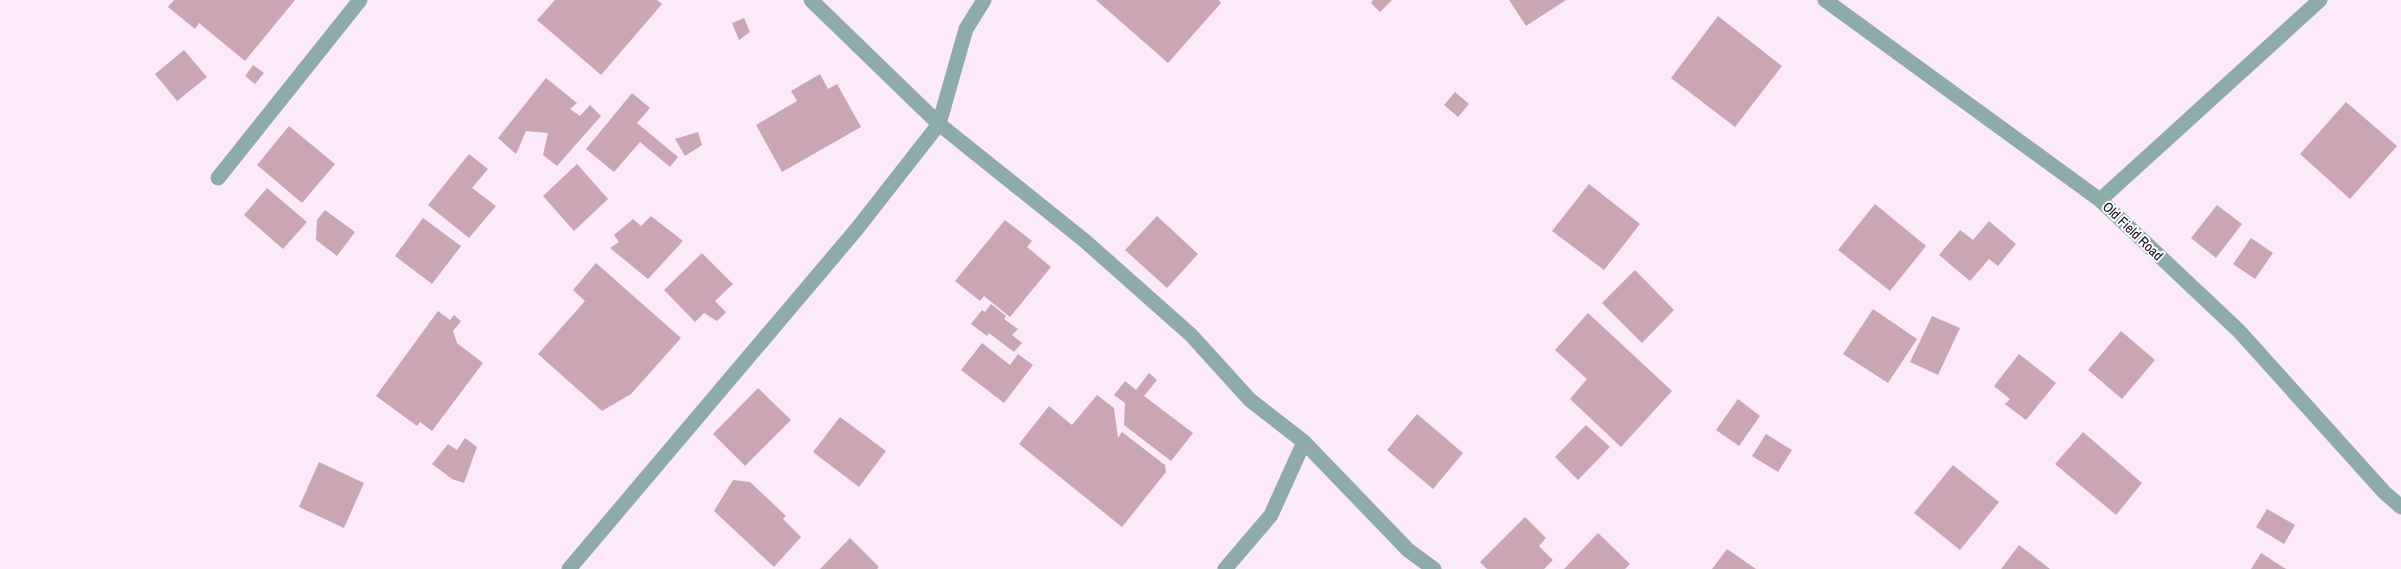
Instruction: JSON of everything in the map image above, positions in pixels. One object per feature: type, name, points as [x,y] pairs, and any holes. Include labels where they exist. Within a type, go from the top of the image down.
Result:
[{"type":"street","points":[[218,178],[360,0]]},
{"type":"street","points":[[811,0],[939,124],[1085,241],[1191,335],[1250,400],[1304,442],[1408,550],[1434,569]]},
{"type":"street","points":[[569,569],[856,230],[939,124],[966,29],[984,0]]},
{"type":"street","name":"Old Field Road","points":[[1825,0],[2100,200],[2239,331],[2384,492],[2401,508]]},
{"type":"street","points":[[2100,200],[2320,0]]},
{"type":"street","points":[[1225,569],[1271,515],[1304,442]]},
{"type":"building","points":[[174,0],[295,0],[245,61],[199,23],[195,29],[168,7]]},
{"type":"building","points":[[555,0],[657,0],[662,4],[601,75],[537,20]]},
{"type":"building","points":[[1096,0],[1219,0],[1221,3],[1168,63]]},
{"type":"building","points":[[1373,0],[1392,0],[1380,12],[1371,3]]},
{"type":"building","points":[[1509,0],[1566,0],[1526,26]]},
{"type":"building","points":[[1718,16],[1782,66],[1735,127],[1671,78]]},
{"type":"building","points":[[744,18],[750,32],[739,40],[732,23]]},
{"type":"building","points":[[184,50],[207,77],[177,101],[155,74]]},
{"type":"building","points":[[253,65],[264,73],[255,84],[245,76]]},
{"type":"building","points":[[820,74],[828,89],[837,84],[861,127],[782,172],[756,125],[797,101],[791,91]]},
{"type":"building","points":[[546,78],[577,103],[570,109],[580,116],[590,105],[601,116],[557,166],[543,155],[548,133],[526,131],[516,154],[498,138]]},
{"type":"building","points":[[1455,92],[1469,104],[1458,117],[1444,105]]},
{"type":"building","points":[[632,93],[650,108],[637,123],[678,157],[670,167],[640,142],[614,172],[586,149]]},
{"type":"building","points":[[2346,102],[2397,146],[2350,199],[2300,154]]},
{"type":"building","points":[[289,126],[335,164],[302,203],[257,165]]},
{"type":"building","points":[[698,132],[702,145],[685,156],[675,139]]},
{"type":"building","points":[[469,154],[488,169],[472,188],[496,206],[469,238],[428,205]]},
{"type":"building","points":[[577,164],[608,199],[574,231],[543,196]]},
{"type":"building","points":[[1589,184],[1640,224],[1604,270],[1552,231]]},
{"type":"building","points":[[267,188],[307,222],[283,249],[244,215]]},
{"type":"building","points":[[1875,204],[1926,246],[1890,291],[1838,250]]},
{"type":"building","points":[[2217,205],[2242,224],[2216,258],[2191,238]]},
{"type":"building","points":[[325,210],[355,232],[337,256],[316,240],[317,220]]},
{"type":"building","points":[[651,216],[683,241],[648,279],[610,248],[619,242],[614,235],[633,219],[641,226]]},
{"type":"building","points":[[1157,216],[1198,254],[1167,288],[1125,250]]},
{"type":"building","points":[[423,218],[461,246],[432,284],[395,256]]},
{"type":"building","points":[[1005,220],[1032,241],[1027,247],[1051,267],[1010,317],[984,296],[980,301],[955,281]]},
{"type":"building","points":[[1989,221],[2016,244],[1998,266],[1989,259],[1970,281],[1939,255],[1960,230],[1973,240]]},
{"type":"building","points":[[2251,238],[2273,253],[2255,279],[2233,264]]},
{"type":"building","points":[[702,253],[733,284],[715,301],[726,312],[717,321],[704,313],[695,322],[664,290]]},
{"type":"building","points":[[596,263],[681,338],[631,394],[602,411],[538,354],[585,301],[573,290]]},
{"type":"building","points":[[1635,270],[1674,310],[1642,343],[1602,303]]},
{"type":"building","points":[[991,304],[1006,316],[1004,319],[1018,329],[1012,335],[1022,343],[1014,352],[989,333],[987,336],[971,324],[982,310],[985,312]]},
{"type":"building","points":[[1873,309],[1917,339],[1888,383],[1843,354]]},
{"type":"building","points":[[438,311],[450,320],[454,315],[461,321],[453,331],[457,343],[483,363],[432,431],[420,422],[417,426],[376,396]]},
{"type":"building","points":[[1588,313],[1672,391],[1621,447],[1570,399],[1587,379],[1555,350]]},
{"type":"building","points":[[1932,316],[1960,328],[1938,375],[1910,362]]},
{"type":"building","points":[[2121,331],[2155,360],[2122,399],[2088,370]]},
{"type":"building","points":[[982,343],[1010,365],[1018,354],[1033,365],[1004,403],[961,370]]},
{"type":"building","points":[[2019,354],[2056,383],[2026,420],[2005,404],[2010,399],[1994,386]]},
{"type":"building","points":[[1149,373],[1157,380],[1144,396],[1193,433],[1171,461],[1124,425],[1125,403],[1114,395],[1125,381],[1136,390]]},
{"type":"building","points":[[758,388],[791,420],[745,466],[713,434]]},
{"type":"building","points":[[1097,395],[1114,408],[1118,438],[1122,432],[1165,465],[1166,472],[1122,527],[1019,444],[1049,406],[1072,425]]},
{"type":"building","points":[[1738,399],[1760,416],[1739,446],[1716,430]]},
{"type":"building","points":[[1417,414],[1463,453],[1433,489],[1387,450]]},
{"type":"building","points":[[840,417],[886,451],[859,487],[813,452]]},
{"type":"building","points":[[1586,425],[1610,447],[1578,480],[1555,457]]},
{"type":"building","points":[[2083,432],[2142,483],[2116,515],[2055,464]]},
{"type":"building","points":[[1766,434],[1792,450],[1778,472],[1752,456]]},
{"type":"building","points":[[465,438],[477,447],[464,483],[452,479],[432,464],[448,444],[457,450]]},
{"type":"building","points":[[319,462],[364,483],[344,528],[299,507]]},
{"type":"building","points":[[1953,465],[1999,502],[1960,550],[1914,513]]},
{"type":"building","points":[[733,480],[750,482],[786,516],[783,519],[801,537],[774,567],[714,511]]},
{"type":"building","points":[[2267,509],[2295,525],[2284,544],[2256,527]]},
{"type":"building","points":[[1525,517],[1546,538],[1539,546],[1553,560],[1544,569],[1487,569],[1480,562]]},
{"type":"building","points":[[1598,533],[1630,564],[1625,569],[1564,569]]},
{"type":"building","points":[[850,538],[879,567],[877,569],[820,569]]},
{"type":"building","points":[[2019,545],[2050,569],[2001,569]]},
{"type":"building","points":[[1727,549],[1756,569],[1712,569]]},
{"type":"building","points":[[2261,553],[2286,569],[2251,569]]}]
